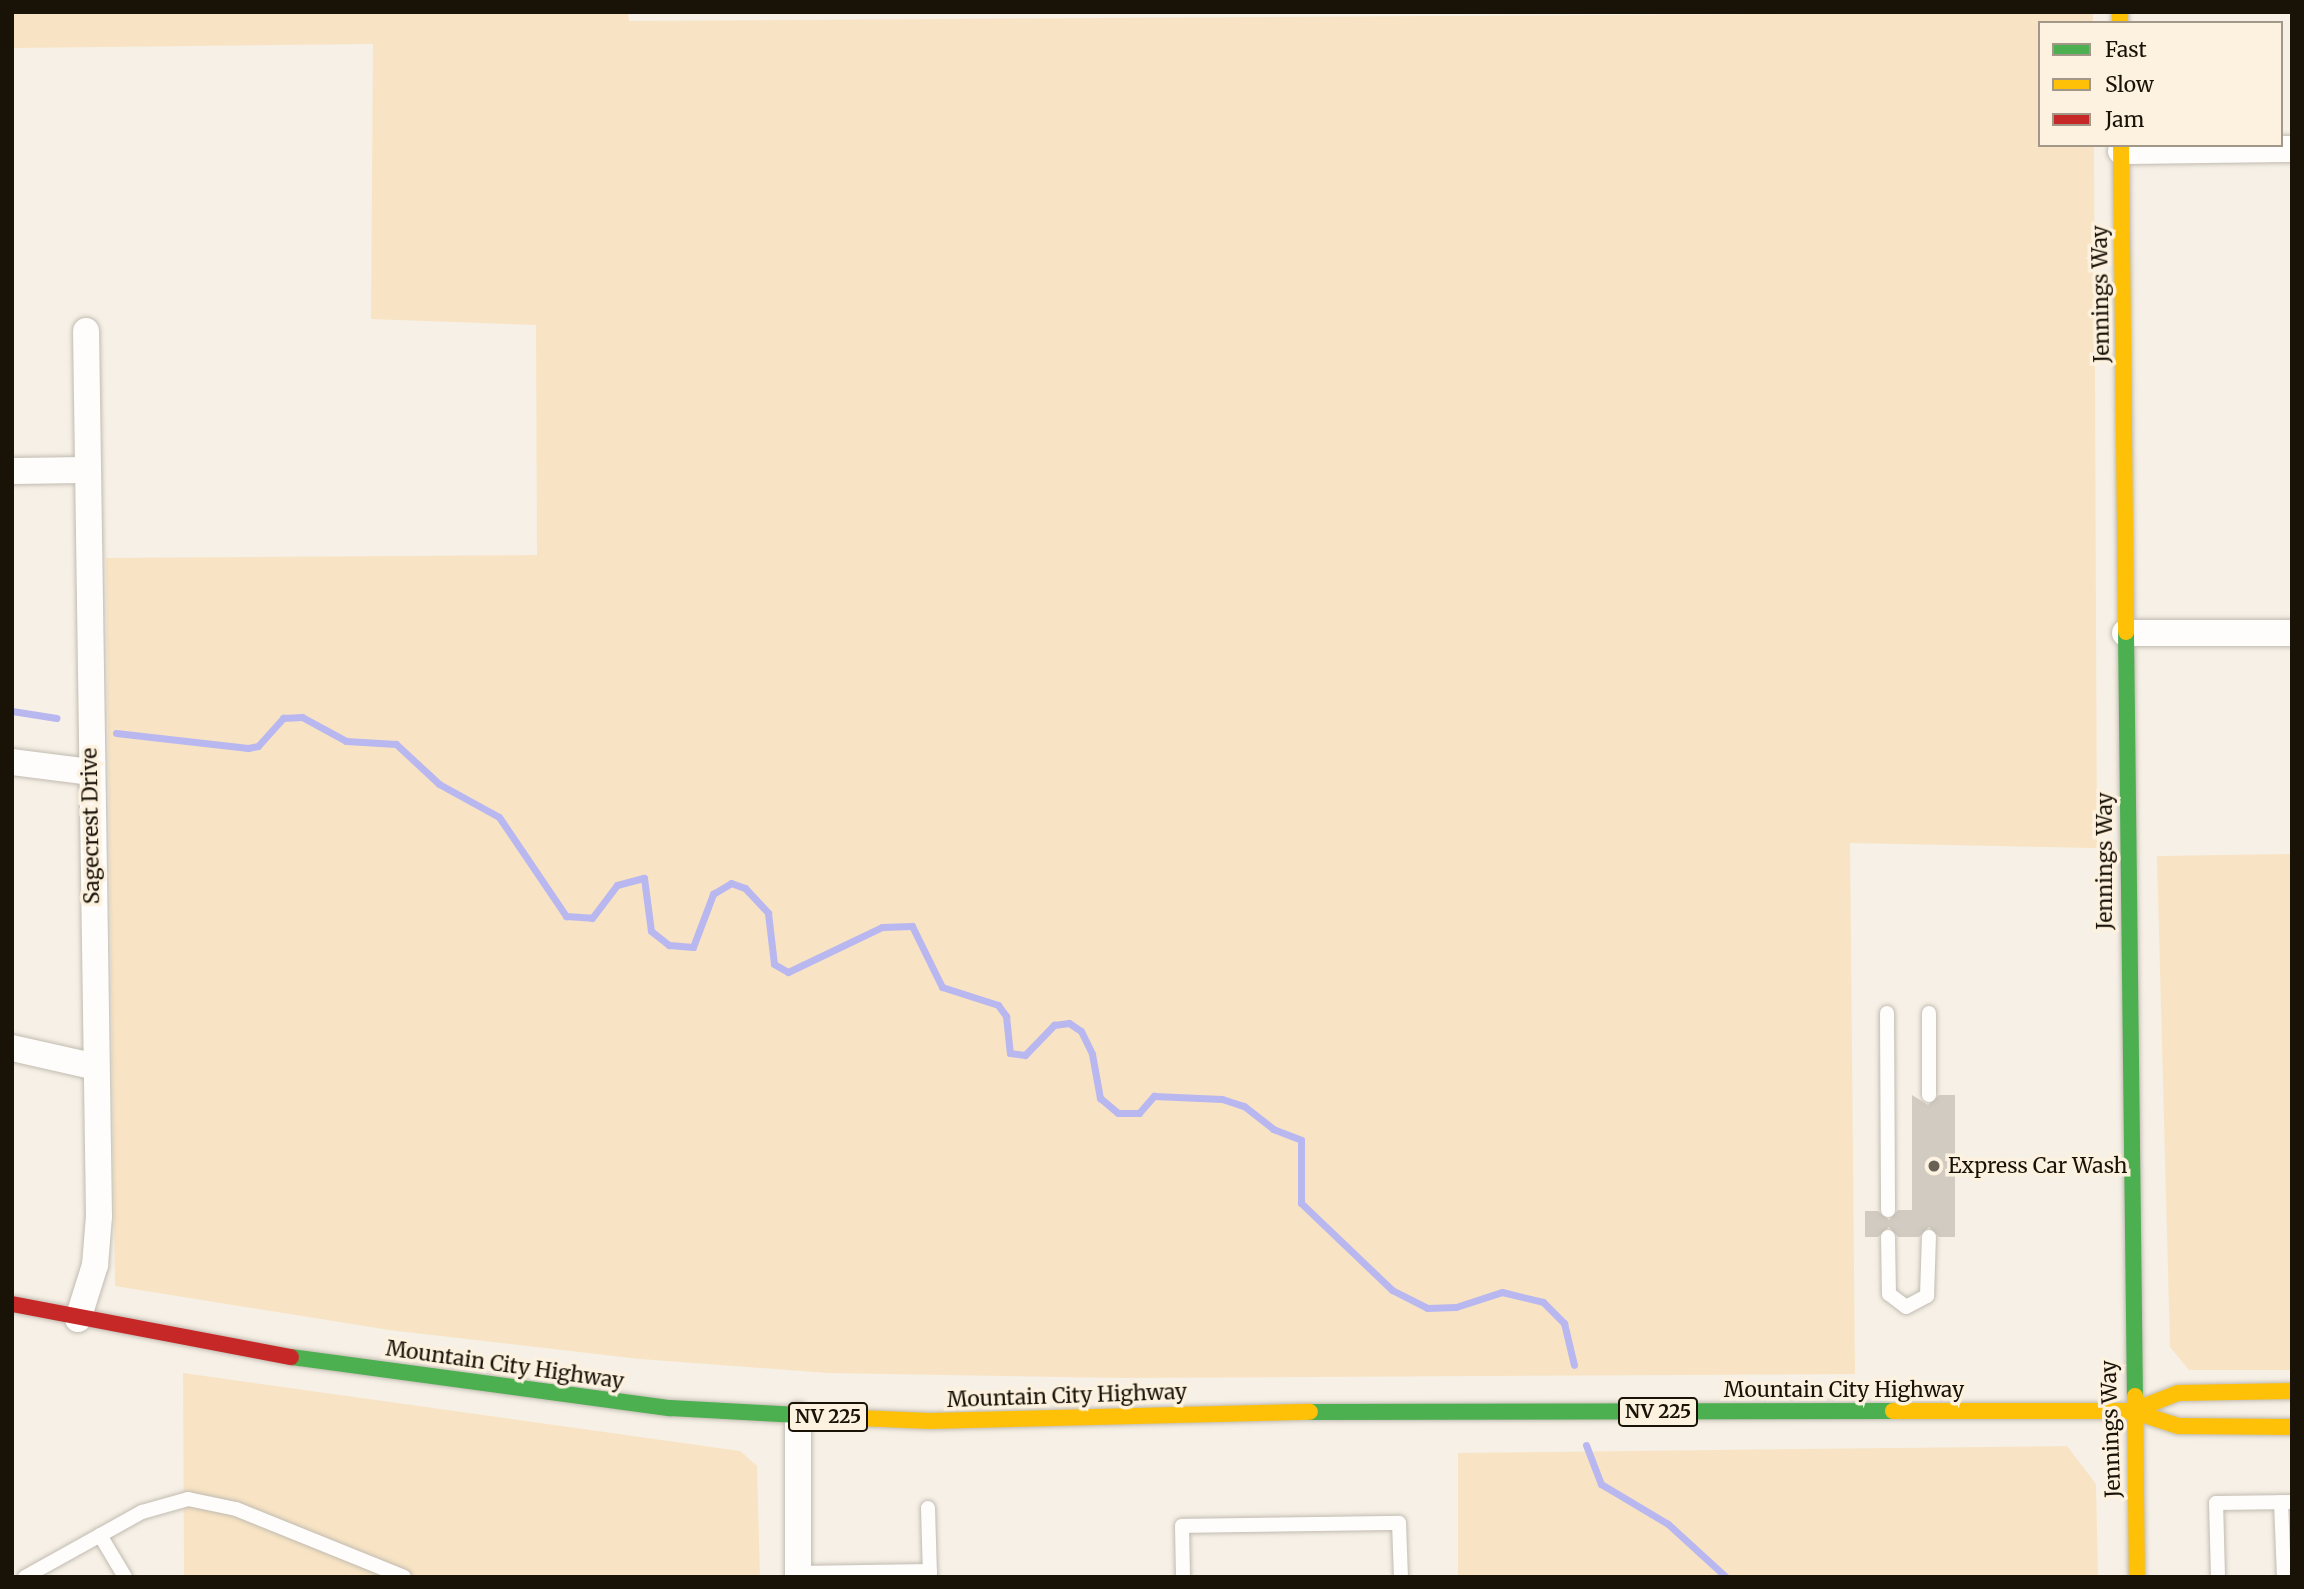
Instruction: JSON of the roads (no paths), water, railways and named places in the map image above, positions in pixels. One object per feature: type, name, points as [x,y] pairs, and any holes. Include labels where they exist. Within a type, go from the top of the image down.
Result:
[{"type":"main road","name":"Jennings Way","points":[[2121,148],[2132,1411],[2137,1577]]},
{"type":"main road","name":"Mountain City Highway","points":[[12,1304],[78,1319],[473,1384],[670,1408],[798,1415],[930,1421],[1397,1410],[2132,1411],[2178,1426],[2292,1427]]},
{"type":"main road","name":"Mountain City Highway","points":[[2132,1411],[2178,1393],[2292,1391]]},
{"type":"street","points":[[2121,148],[2292,149]]},
{"type":"street","name":"Sagecrest Drive","points":[[78,1319],[95,1265],[99,1216],[90,772],[86,331]]},
{"type":"street","points":[[12,471],[87,470]]},
{"type":"street","points":[[2125,632],[2292,632]]},
{"type":"street","points":[[12,762],[90,772]]},
{"type":"street","points":[[12,1048],[96,1067]]},
{"type":"street","points":[[798,1415],[798,1575]]},
{"type":"lane","points":[[1887,1013],[1888,1210]]},
{"type":"lane","points":[[1929,1013],[1929,1095]]},
{"type":"lane","points":[[1888,1237],[1889,1294],[1906,1307],[1919,1304],[1927,1296],[1929,1237]]},
{"type":"lane","points":[[25,1577],[100,1535],[165,1504],[212,1502],[404,1577]]},
{"type":"lane","points":[[2218,1577],[2216,1503],[2286,1502],[2284,1577]]},
{"type":"lane","points":[[798,1575],[930,1574],[928,1508]]},
{"type":"lane","points":[[1183,1577],[1182,1526],[1399,1523],[1401,1577]]},
{"type":"lane","points":[[100,1535],[125,1577]]},
{"type":"waterway","points":[[12,711],[56,718]]},
{"type":"waterway","points":[[116,733],[248,748],[258,746],[283,718],[302,717],[346,741],[396,744],[439,784],[499,817],[566,916],[592,918],[617,885],[644,878],[651,931],[669,945],[693,947],[713,894],[731,883],[745,888],[768,913],[774,964],[788,972],[882,927],[912,926],[942,987],[998,1005],[1006,1016],[1010,1053],[1025,1055],[1054,1025],[1069,1023],[1081,1031],[1092,1054],[1100,1098],[1118,1113],[1139,1113],[1154,1096],[1222,1099],[1244,1106],[1273,1129],[1301,1140],[1301,1203],[1392,1290],[1427,1308],[1456,1307],[1502,1292],[1543,1302],[1564,1323],[1574,1365]]},
{"type":"waterway","points":[[1586,1445],[1601,1484],[1668,1524],[1726,1577]]},
{"type":"place","name":"Express Car Wash","points":[[1934,1166]]}]
